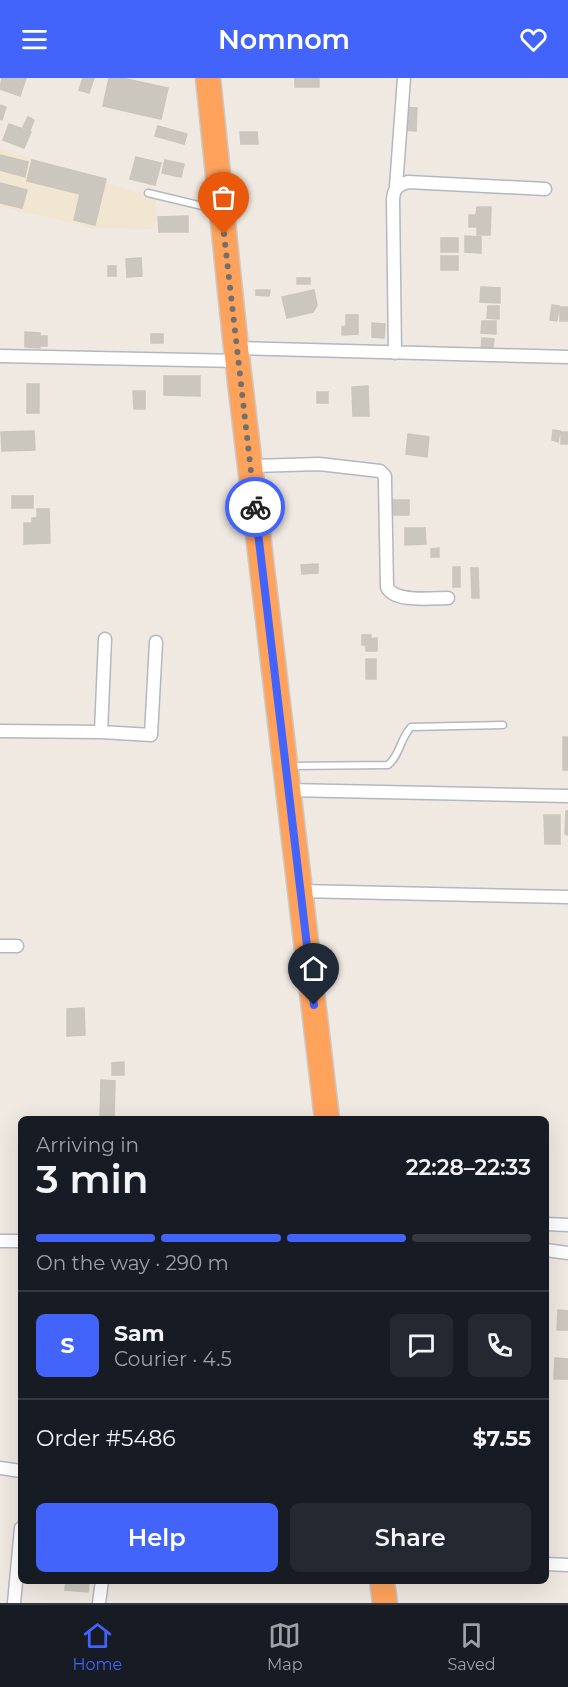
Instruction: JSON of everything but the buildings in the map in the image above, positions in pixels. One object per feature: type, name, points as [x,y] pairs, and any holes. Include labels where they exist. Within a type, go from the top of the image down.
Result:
[{"type":"highway","points":[[208,78],[237,354],[327,1116]]},
{"type":"highway","points":[[382,1584],[385,1603]]},
{"type":"street","points":[[395,353],[393,191],[396,188],[404,78]]},
{"type":"street","points":[[396,188],[408,182],[545,189]]},
{"type":"street","points":[[0,356],[395,353],[568,357]]},
{"type":"street","points":[[250,466],[319,464],[380,471],[385,476],[387,587],[389,592],[399,597],[448,598]]},
{"type":"street","points":[[101,732],[105,639]]},
{"type":"street","points":[[0,730],[151,735],[156,642]]},
{"type":"street","points":[[288,790],[568,796]]},
{"type":"street","points":[[300,891],[568,897]]},
{"type":"street","points":[[0,946],[17,946]]},
{"type":"street","points":[[549,1224],[568,1225]]},
{"type":"street","points":[[0,1240],[18,1241]]},
{"type":"street","points":[[549,1250],[568,1252]]},
{"type":"street","points":[[0,1468],[18,1471]]},
{"type":"street","points":[[14,1603],[18,1560]]},
{"type":"street","points":[[549,1564],[568,1565]]},
{"type":"street","points":[[99,1603],[102,1584]]},
{"type":"lane","points":[[148,193],[222,211]]},
{"type":"lane","points":[[286,766],[388,765],[393,761],[403,735],[411,727],[503,725]]},
{"type":"shaded area","points":[[0,148],[157,199],[155,229],[92,228],[0,206]]},
{"type":"way so far","points":[[224,234],[255,507]]},
{"type":"route","points":[[255,507],[314,1005]]}]
